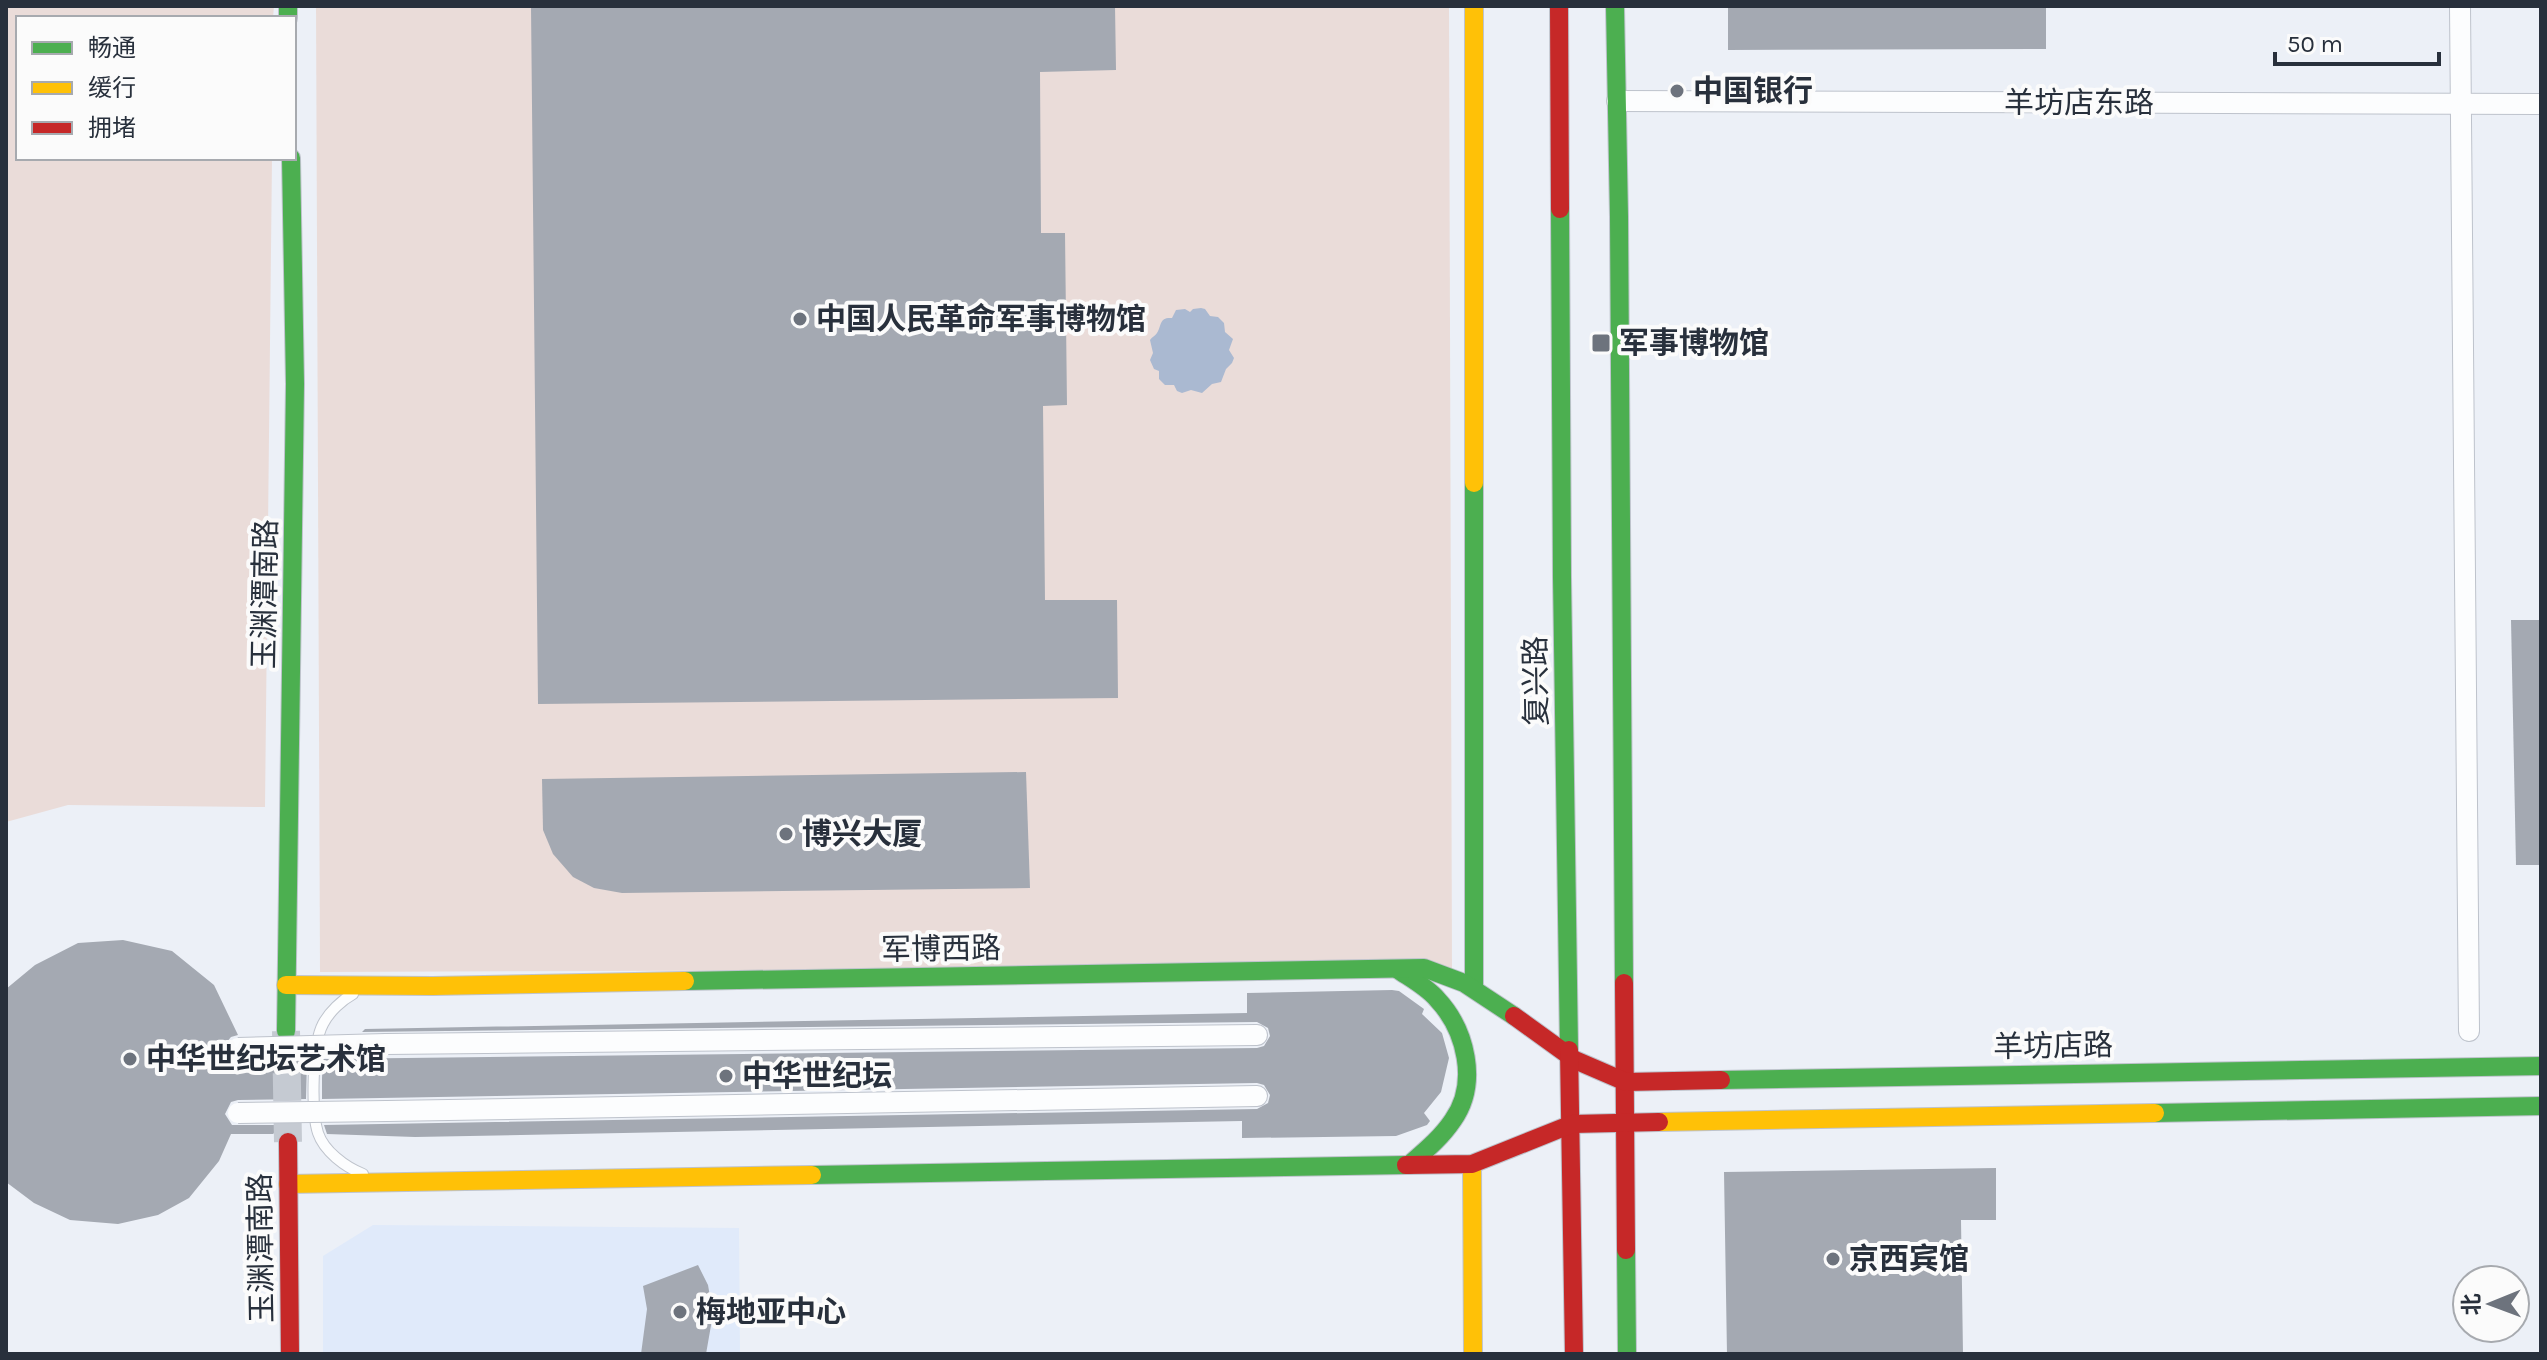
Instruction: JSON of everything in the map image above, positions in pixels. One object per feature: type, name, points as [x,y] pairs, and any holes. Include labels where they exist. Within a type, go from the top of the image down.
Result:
[{"type":"main road","name":"复兴路","points":[[1474,6],[1474,988]]},
{"type":"main road","name":"复兴路","points":[[1559,6],[1562,577],[1574,1354]]},
{"type":"main road","points":[[1615,6],[1627,1354]]},
{"type":"main road","name":"玉渊潭南路","points":[[286,1031],[295,384],[291,160]]},
{"type":"main road","name":"军博西路","points":[[286,985],[1424,968],[1474,988],[1571,1057]]},
{"type":"main road","points":[[1397,969],[1436,997],[1457,1025],[1466,1056],[1465,1092],[1455,1118],[1434,1144],[1409,1165]]},
{"type":"main road","name":"羊坊店路","points":[[1571,1057],[1626,1082],[2541,1066]]},
{"type":"main road","points":[[288,1184],[1472,1164],[1572,1124],[2541,1106]]},
{"type":"main road","name":"玉渊潭南路","points":[[288,1142],[290,1354]]},
{"type":"main road","points":[[1472,1164],[1473,1354]]},
{"type":"street","points":[[2460,6],[2469,1031]]},
{"type":"street","name":"羊坊店东路","points":[[1617,101],[2541,104]]},
{"type":"street","points":[[238,1048],[1257,1035]]},
{"type":"street","points":[[238,1113],[1257,1096]]},
{"type":"lane","points":[[370,986],[343,999],[323,1023],[315,1046],[314,1095],[318,1134],[333,1156],[356,1171],[384,1181]]},
{"type":"shaded area","points":[[6,6],[274,6],[273,16],[16,16],[16,160],[272,160],[265,807],[68,805],[6,822]]},
{"type":"shaded area","name":"中国人民革命军事博物馆","points":[[316,6],[1449,6],[1452,968],[320,972]]},
{"type":"shaded area","points":[[1201,308],[1224,323],[1225,332],[1233,339],[1229,350],[1234,358],[1221,382],[1212,384],[1202,393],[1191,390],[1182,393],[1174,385],[1165,385],[1159,379],[1159,371],[1154,369],[1150,360],[1153,353],[1150,340],[1163,320],[1172,318],[1176,310],[1190,312]]},
{"type":"shaded area","name":"梅地亚中心","points":[[373,1225],[739,1228],[740,1354],[323,1354],[323,1256]]},
{"type":"building","name":"中国人民革命军事博物馆","points":[[531,6],[1115,6],[1116,70],[1040,72],[1041,233],[1065,233],[1067,405],[1043,406],[1045,600],[1117,600],[1118,698],[538,704]]},
{"type":"building","points":[[1728,6],[2046,6],[2046,49],[1728,50]]},
{"type":"building","points":[[2511,620],[2541,620],[2541,865],[2516,865]]},
{"type":"building","name":"博兴大厦","points":[[1026,772],[1030,888],[622,893],[594,888],[573,877],[553,854],[543,830],[542,779]]},
{"type":"building","points":[[123,940],[172,951],[214,985],[238,1035],[226,1043],[225,1049],[231,1059],[307,1059],[306,1099],[231,1102],[225,1114],[232,1125],[286,1125],[273,1134],[231,1134],[219,1161],[189,1198],[158,1215],[118,1224],[70,1220],[34,1203],[6,1182],[6,989],[35,965],[78,943]]},
{"type":"building","points":[[1399,991],[1424,1009],[1422,1014],[1442,1033],[1449,1058],[1441,1092],[1424,1113],[1430,1121],[1427,1125],[1396,1136],[1242,1138],[1242,1121],[415,1137],[327,1134],[324,1125],[1257,1109],[1268,1103],[1270,1095],[1264,1085],[1257,1083],[322,1099],[322,1078],[323,1059],[1257,1048],[1264,1046],[1270,1036],[1268,1028],[1257,1022],[362,1032],[365,1029],[1247,1013],[1247,993]]},
{"type":"building","name":"京西宾馆","points":[[1996,1168],[1996,1220],[1961,1220],[1963,1354],[1727,1354],[1724,1172]]},
{"type":"building","name":"梅地亚中心","points":[[698,1265],[708,1285],[713,1314],[706,1354],[641,1354],[647,1309],[643,1286]]},
{"type":"tunnel","points":[[286,1031],[288,1142]]},
{"type":"traffic: fast","points":[[288,6],[288,16]]},
{"type":"traffic: fast","points":[[1615,6],[1624,983]]},
{"type":"traffic: fast","points":[[286,1031],[295,384],[291,160]]},
{"type":"traffic: fast","points":[[1560,209],[1569,1050]]},
{"type":"traffic: fast","points":[[1474,483],[1474,988]]},
{"type":"traffic: fast","points":[[685,981],[1424,968],[1464,983],[1514,1016]]},
{"type":"traffic: fast","points":[[1397,969],[1437,999],[1455,1026],[1466,1057],[1466,1090],[1461,1105],[1438,1138],[1409,1165]]},
{"type":"traffic: fast","points":[[1721,1080],[2541,1066]]},
{"type":"traffic: fast","points":[[2155,1113],[2541,1106]]},
{"type":"traffic: fast","points":[[812,1175],[1406,1165]]},
{"type":"traffic: fast","points":[[1626,1250],[1627,1354]]},
{"type":"traffic: slow","points":[[1474,6],[1474,483]]},
{"type":"traffic: slow","points":[[286,985],[433,986],[685,981]]},
{"type":"traffic: slow","points":[[1659,1122],[2155,1113]]},
{"type":"traffic: slow","points":[[1472,1164],[1473,1354]]},
{"type":"traffic: slow","points":[[288,1184],[812,1175]]},
{"type":"traffic: jam","points":[[1559,6],[1560,209]]},
{"type":"traffic: jam","points":[[1624,983],[1626,1250]]},
{"type":"traffic: jam","points":[[1514,1016],[1575,1060],[1626,1082],[1721,1080]]},
{"type":"traffic: jam","points":[[1569,1050],[1574,1354]]},
{"type":"traffic: jam","points":[[1406,1165],[1472,1164],[1572,1124],[1659,1122]]},
{"type":"traffic: jam","points":[[288,1142],[290,1354]]},
{"type":"place","name":"中国银行","points":[[1677,91]]},
{"type":"place","name":"中国人民革命军事博物馆","points":[[800,319]]},
{"type":"place","name":"军事博物馆","points":[[1601,343]]},
{"type":"place","name":"博兴大厦","points":[[786,834]]},
{"type":"place","name":"中华世纪坛艺术馆","points":[[130,1059]]},
{"type":"place","name":"中华世纪坛","points":[[726,1076]]},
{"type":"place","name":"京西宾馆","points":[[1833,1259]]},
{"type":"place","name":"梅地亚中心","points":[[680,1312]]}]
